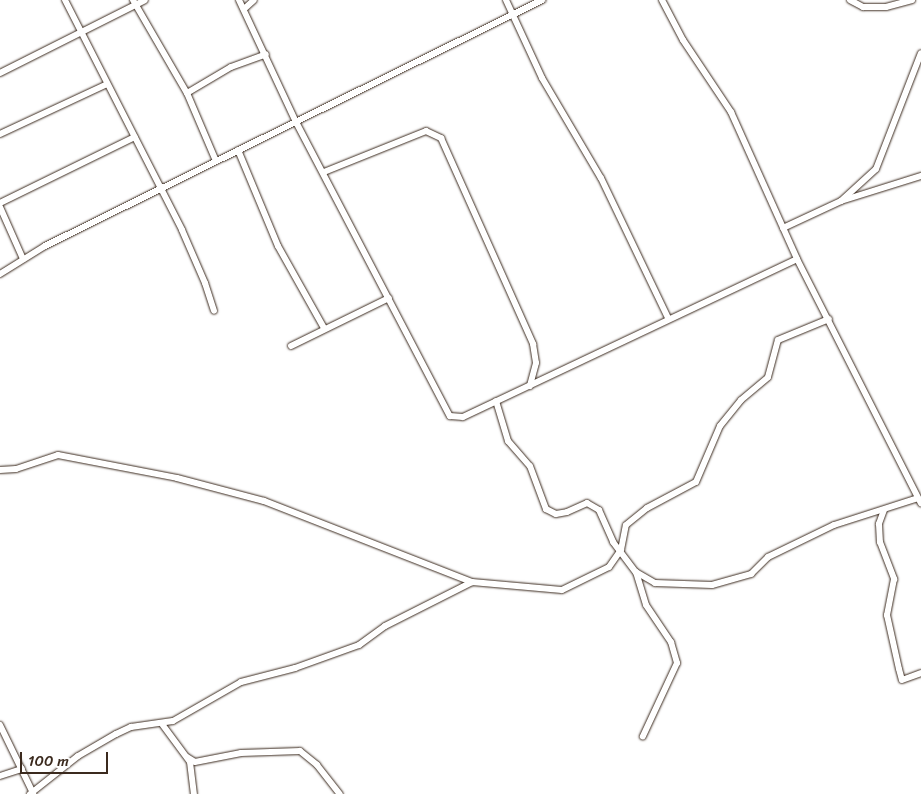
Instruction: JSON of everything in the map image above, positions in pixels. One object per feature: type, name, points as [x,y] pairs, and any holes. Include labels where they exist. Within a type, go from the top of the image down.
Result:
[{"type":"street","points":[[65,0],[200,269],[214,311]]},
{"type":"street","points":[[0,73],[80,33],[134,2],[145,0]]},
{"type":"street","points":[[239,0],[266,54],[296,122],[324,172],[446,412],[455,418],[530,386],[668,318],[797,259]]},
{"type":"street","points":[[244,9],[254,0]]},
{"type":"street","points":[[506,0],[542,78],[601,178],[668,318]]},
{"type":"street","points":[[0,274],[23,259],[160,188],[542,0]]},
{"type":"street","points":[[636,572],[655,583],[712,585],[751,574],[768,557],[834,525],[920,500],[830,319],[797,259],[731,112],[683,40],[662,0]]},
{"type":"street","points":[[850,0],[863,7],[886,7],[912,0]]},
{"type":"street","points":[[134,2],[187,93],[216,161]]},
{"type":"street","points":[[840,200],[876,169],[921,52]]},
{"type":"street","points":[[187,93],[231,67],[266,54]]},
{"type":"street","points":[[0,134],[107,84]]},
{"type":"street","points":[[324,172],[426,130],[441,138],[533,344],[536,363],[530,386]]},
{"type":"street","points":[[0,203],[135,137]]},
{"type":"street","points":[[238,150],[278,246],[324,328]]},
{"type":"street","points":[[783,228],[840,200],[921,176]]},
{"type":"street","points":[[0,207],[23,259]]},
{"type":"street","points":[[291,346],[324,328],[389,298]]},
{"type":"street","points":[[0,470],[16,468],[58,455],[178,478],[264,501],[472,582],[562,590],[609,567],[621,550],[626,525],[646,508],[696,482],[720,426],[741,400],[768,377],[778,340],[830,319]]},
{"type":"street","points":[[496,401],[508,441],[530,466],[546,509],[556,514],[592,504],[636,572],[646,605],[663,628],[677,663],[643,736]]},
{"type":"street","points":[[884,510],[879,524],[880,542],[894,579],[887,614],[898,669],[902,680],[921,673]]},
{"type":"street","points":[[0,725],[22,768],[32,793],[78,756],[116,734],[131,727],[162,724],[195,710],[210,698],[241,682],[295,668],[359,645],[385,626],[472,582]]},
{"type":"street","points":[[162,724],[186,757],[193,773],[194,794]]},
{"type":"street","points":[[186,757],[195,762],[240,752],[300,751],[317,765],[340,794]]},
{"type":"street","points":[[0,776],[22,768]]}]
